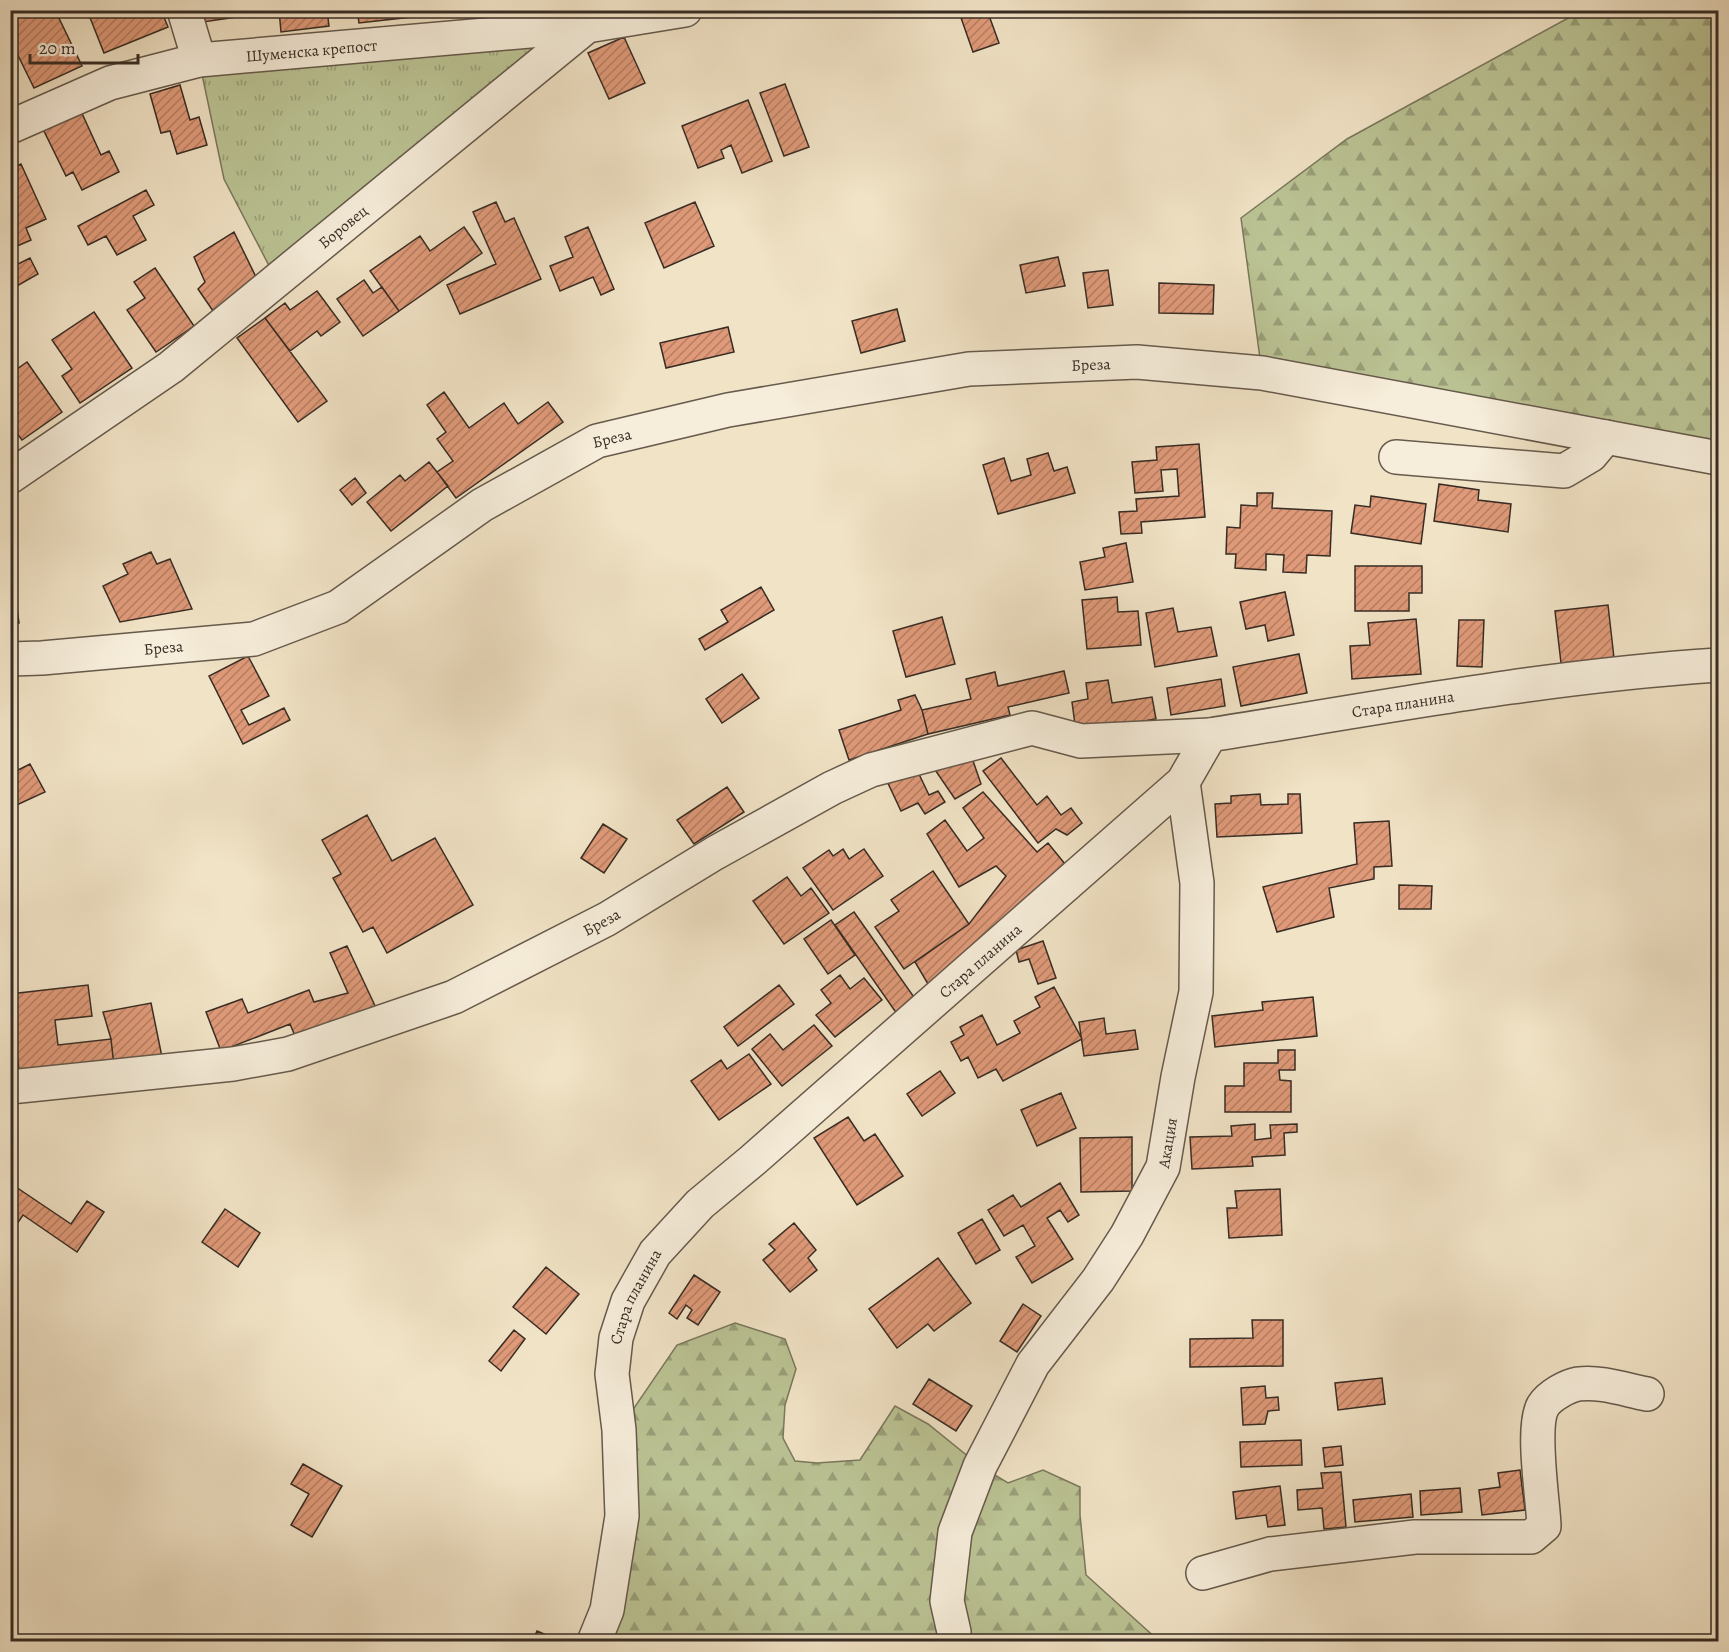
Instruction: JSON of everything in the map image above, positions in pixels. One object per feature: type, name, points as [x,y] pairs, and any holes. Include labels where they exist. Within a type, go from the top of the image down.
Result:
[{"type":"street","points":[[184,10],[199,60]]},
{"type":"street","points":[[587,26],[685,10]]},
{"type":"street","name":"Шуменска крепост","points":[[10,127],[110,83],[199,60],[587,26]]},
{"type":"street","name":"Боровец","points":[[10,477],[171,367],[587,26]]},
{"type":"street","name":"Бреза","points":[[10,659],[254,639],[338,607],[482,505],[597,441],[728,410],[969,369],[1137,362],[1262,373],[1719,458]]},
{"type":"street","points":[[1396,457],[1564,471],[1591,454],[1606,437]]},
{"type":"street","name":"Стара планина","points":[[594,1641],[607,1610],[622,1516],[619,1430],[612,1374],[616,1338],[628,1301],[655,1253],[700,1204],[1183,782],[1209,735],[1481,691],[1719,665]]},
{"type":"street","name":"Бреза","points":[[10,1088],[233,1064],[288,1054],[454,997],[607,919],[715,853],[832,788],[871,770],[1032,728],[1081,741],[1209,735]]},
{"type":"street","name":"Акация","points":[[953,1641],[954,1632],[947,1601],[955,1532],[980,1466],[1033,1364],[1098,1280],[1127,1235],[1163,1167],[1178,1077],[1196,992],[1197,883],[1183,782]]},
{"type":"street","points":[[1203,1573],[1270,1554],[1415,1537],[1531,1537],[1544,1526],[1537,1424],[1544,1405],[1558,1393],[1577,1384],[1600,1384],[1647,1394]]},
{"type":"green space","points":[[1581,11],[1718,11],[1718,458],[1262,373],[1241,218],[1347,139]]},
{"type":"green space","points":[[587,26],[277,281],[224,179],[199,60]]},
{"type":"green space","points":[[735,1323],[785,1339],[796,1369],[785,1405],[783,1438],[795,1461],[817,1463],[860,1460],[895,1406],[928,1424],[980,1466],[1008,1483],[1043,1470],[1080,1487],[1080,1515],[1086,1575],[1159,1641],[594,1642],[619,1430],[677,1345]]},
{"type":"building","points":[[29,10],[55,10],[82,66],[34,88],[10,39],[10,19]]},
{"type":"building","points":[[87,10],[161,10],[168,27],[104,53]]},
{"type":"building","points":[[201,10],[249,10],[250,15],[203,22]]},
{"type":"building","points":[[279,10],[327,10],[329,26],[281,32]]},
{"type":"building","points":[[357,10],[411,10],[412,17],[359,23]]},
{"type":"building","points":[[447,10],[474,10],[447,14]]},
{"type":"building","points":[[972,10],[987,10],[999,43],[973,52],[960,15]]},
{"type":"building","points":[[624,37],[645,83],[609,99],[588,53]]},
{"type":"building","points":[[785,84],[809,147],[784,156],[760,93]]},
{"type":"building","points":[[180,85],[190,120],[199,117],[207,145],[177,154],[170,131],[161,133],[150,94]]},
{"type":"building","points":[[748,100],[772,161],[742,173],[731,145],[721,150],[724,158],[698,168],[682,126]]},
{"type":"building","points":[[80,109],[101,155],[109,151],[119,172],[82,190],[73,172],[66,176],[42,127]]},
{"type":"building","points":[[21,164],[46,219],[26,228],[31,240],[10,249],[10,169]]},
{"type":"building","points":[[146,190],[154,205],[133,216],[146,240],[117,255],[106,236],[88,245],[78,226]]},
{"type":"building","points":[[496,202],[505,222],[514,218],[541,279],[460,314],[447,285],[496,264],[473,212]]},
{"type":"building","points":[[695,202],[714,246],[664,268],[645,223]]},
{"type":"building","points":[[464,227],[482,253],[399,311],[370,271],[420,236],[430,251]]},
{"type":"building","points":[[588,227],[614,289],[601,295],[593,277],[560,291],[550,266],[573,257],[565,237]]},
{"type":"building","points":[[234,232],[257,279],[213,311],[198,289],[205,282],[194,257]]},
{"type":"building","points":[[1058,257],[1065,286],[1026,293],[1020,265]]},
{"type":"building","points":[[30,258],[38,274],[10,290],[10,268]]},
{"type":"building","points":[[155,268],[194,326],[156,352],[127,310],[145,298],[134,282]]},
{"type":"building","points":[[1108,270],[1113,305],[1088,308],[1083,273]]},
{"type":"building","points":[[364,280],[373,293],[382,287],[399,311],[363,336],[337,299]]},
{"type":"building","points":[[1159,283],[1214,285],[1213,314],[1159,313]]},
{"type":"building","points":[[317,291],[340,322],[321,336],[317,331],[290,351],[265,318],[285,303],[290,310]]},
{"type":"building","points":[[897,309],[905,341],[861,353],[852,321]]},
{"type":"building","points":[[94,312],[132,368],[80,403],[62,376],[72,369],[52,340]]},
{"type":"building","points":[[265,318],[327,401],[298,422],[237,338]]},
{"type":"building","points":[[728,327],[734,352],[666,368],[660,343]]},
{"type":"building","points":[[27,362],[62,412],[22,440],[10,424],[10,374]]},
{"type":"building","points":[[444,392],[469,428],[504,403],[518,424],[548,402],[563,422],[456,498],[437,472],[453,461],[437,439],[446,432],[427,405]]},
{"type":"building","points":[[1199,444],[1205,517],[1141,522],[1142,533],[1121,534],[1119,512],[1137,511],[1136,499],[1179,496],[1177,469],[1161,470],[1163,491],[1135,493],[1132,462],[1157,460],[1156,447]]},
{"type":"building","points":[[1048,453],[1054,471],[1067,467],[1075,493],[998,514],[983,465],[1004,458],[1011,481],[1031,475],[1027,459]]},
{"type":"building","points":[[429,462],[448,486],[391,531],[367,502],[400,475],[405,481]]},
{"type":"building","points":[[355,478],[366,493],[352,505],[340,490]]},
{"type":"building","points":[[1439,484],[1479,490],[1478,500],[1511,504],[1508,532],[1434,521]]},
{"type":"building","points":[[1257,493],[1273,493],[1272,508],[1332,511],[1330,556],[1307,555],[1306,573],[1283,572],[1284,555],[1266,554],[1266,570],[1235,568],[1236,554],[1226,554],[1227,527],[1240,528],[1241,505],[1257,506]]},
{"type":"building","points":[[1371,496],[1426,504],[1421,544],[1351,533],[1355,505],[1370,507]]},
{"type":"building","points":[[1126,543],[1133,582],[1085,590],[1080,562],[1105,557],[1103,548]]},
{"type":"building","points":[[151,552],[157,564],[170,559],[192,609],[120,622],[103,586],[128,574],[123,564]]},
{"type":"building","points":[[1355,566],[1422,566],[1422,593],[1409,593],[1409,611],[1355,611]]},
{"type":"building","points":[[761,587],[774,610],[705,650],[699,639],[728,622],[721,610]]},
{"type":"building","points":[[1285,592],[1294,635],[1268,641],[1265,625],[1246,629],[1240,602]]},
{"type":"building","points":[[15,595],[19,623],[10,625],[10,596]]},
{"type":"building","points":[[1117,597],[1118,612],[1138,611],[1141,645],[1087,649],[1082,600]]},
{"type":"building","points":[[1608,605],[1614,658],[1561,663],[1555,611]]},
{"type":"building","points":[[1173,608],[1178,632],[1211,627],[1217,656],[1155,667],[1146,613]]},
{"type":"building","points":[[942,617],[955,664],[906,677],[893,631]]},
{"type":"building","points":[[1416,619],[1421,674],[1352,679],[1350,646],[1370,645],[1368,623]]},
{"type":"building","points":[[1459,620],[1484,620],[1482,667],[1457,666]]},
{"type":"building","points":[[1299,654],[1307,693],[1241,706],[1233,667]]},
{"type":"building","points":[[248,656],[269,696],[241,710],[249,725],[284,708],[290,720],[243,744],[209,676]]},
{"type":"building","points":[[1064,671],[1069,693],[1008,707],[1010,715],[928,734],[922,710],[971,699],[966,679],[995,672],[998,686]]},
{"type":"building","points":[[742,674],[759,698],[722,723],[706,699]]},
{"type":"building","points":[[1221,679],[1225,706],[1171,715],[1167,688]]},
{"type":"building","points":[[1108,680],[1112,703],[1152,697],[1156,719],[1076,732],[1072,702],[1088,699],[1086,683]]},
{"type":"building","points":[[915,695],[922,710],[928,734],[849,760],[839,730],[901,710],[898,700]]},
{"type":"building","points":[[971,755],[981,784],[955,799],[931,764]]},
{"type":"building","points":[[1001,758],[1037,805],[1047,796],[1061,815],[1071,808],[1082,823],[1067,835],[1056,829],[1038,843],[983,771]]},
{"type":"building","points":[[30,764],[45,792],[10,808],[10,774]]},
{"type":"building","points":[[918,772],[929,795],[938,791],[945,802],[925,814],[918,803],[901,811],[886,779]]},
{"type":"building","points":[[727,787],[744,812],[694,844],[677,820]]},
{"type":"building","points":[[983,792],[1037,852],[1048,843],[1065,864],[928,984],[915,962],[969,924],[1006,876],[996,866],[959,887],[927,834],[945,820],[967,851],[984,838],[963,808]]},
{"type":"building","points":[[1260,794],[1261,805],[1288,804],[1288,794],[1300,794],[1302,833],[1217,837],[1215,804],[1231,803],[1231,796]]},
{"type":"building","points":[[367,815],[392,861],[435,838],[473,905],[387,953],[373,927],[363,932],[333,878],[341,874],[322,840]]},
{"type":"building","points":[[1389,821],[1392,866],[1374,867],[1374,879],[1329,888],[1334,917],[1277,932],[1263,887],[1357,864],[1354,823]]},
{"type":"building","points":[[603,824],[627,839],[604,873],[581,858]]},
{"type":"building","points":[[843,849],[849,859],[864,849],[883,876],[833,910],[803,868],[829,850],[833,856]]},
{"type":"building","points":[[933,871],[969,924],[904,969],[875,927],[899,911],[891,900]]},
{"type":"building","points":[[787,877],[801,896],[811,888],[829,913],[784,944],[753,901]]},
{"type":"building","points":[[1399,885],[1432,886],[1431,909],[1399,909]]},
{"type":"building","points":[[854,912],[916,1000],[897,1014],[835,925]]},
{"type":"building","points":[[831,920],[855,955],[828,974],[804,939]]},
{"type":"building","points":[[1043,941],[1056,978],[1038,984],[1029,959],[1019,962],[1016,950]]},
{"type":"building","points":[[347,946],[377,1010],[295,1036],[290,1024],[221,1051],[206,1012],[242,999],[248,1013],[309,990],[314,1002],[348,993],[330,953]]},
{"type":"building","points":[[840,975],[850,989],[864,978],[882,1000],[835,1037],[816,1015],[831,1003],[821,990]]},
{"type":"building","points":[[88,985],[92,1016],[55,1020],[58,1045],[111,1039],[114,1066],[19,1070],[10,994]]},
{"type":"building","points":[[779,985],[794,1004],[738,1046],[724,1027]]},
{"type":"building","points":[[1054,987],[1082,1039],[1003,1081],[996,1069],[978,1078],[968,1057],[961,1061],[951,1042],[964,1035],[960,1027],[982,1015],[997,1045],[1020,1033],[1014,1021],[1040,1007],[1035,997]]},
{"type":"building","points":[[1313,997],[1317,1036],[1215,1047],[1212,1016],[1263,1010],[1262,1002]]},
{"type":"building","points":[[151,1003],[162,1057],[114,1066],[111,1039],[103,1012]]},
{"type":"building","points":[[1104,1018],[1106,1034],[1135,1030],[1138,1049],[1084,1056],[1079,1022]]},
{"type":"building","points":[[814,1025],[832,1046],[782,1086],[752,1049],[770,1034],[783,1050]]},
{"type":"building","points":[[1278,1050],[1295,1050],[1295,1070],[1279,1070],[1280,1080],[1291,1081],[1291,1112],[1225,1112],[1225,1086],[1244,1086],[1244,1063],[1278,1063]]},
{"type":"building","points":[[749,1054],[771,1084],[719,1120],[691,1081],[721,1060],[727,1069]]},
{"type":"building","points":[[940,1071],[955,1093],[922,1116],[907,1094]]},
{"type":"building","points":[[1061,1093],[1076,1128],[1037,1146],[1021,1110]]},
{"type":"building","points":[[848,1117],[864,1141],[875,1134],[903,1176],[857,1205],[814,1138]]},
{"type":"building","points":[[1255,1124],[1255,1140],[1271,1138],[1270,1125],[1297,1124],[1297,1132],[1284,1133],[1285,1155],[1252,1157],[1253,1166],[1192,1169],[1190,1137],[1232,1136],[1231,1126]]},
{"type":"building","points":[[1132,1137],[1132,1191],[1081,1192],[1080,1138]]},
{"type":"building","points":[[10,1183],[71,1224],[87,1201],[104,1212],[77,1252],[23,1215],[10,1234]]},
{"type":"building","points":[[1060,1183],[1079,1215],[1068,1222],[1060,1210],[1047,1218],[1073,1259],[1032,1283],[1016,1257],[1035,1246],[1023,1225],[1004,1236],[988,1210],[1013,1195],[1021,1207]]},
{"type":"building","points":[[1280,1189],[1282,1235],[1229,1238],[1227,1208],[1237,1208],[1235,1191]]},
{"type":"building","points":[[225,1209],[260,1233],[238,1267],[202,1242]]},
{"type":"building","points":[[982,1219],[1000,1250],[976,1264],[958,1233]]},
{"type":"building","points":[[794,1223],[816,1250],[808,1258],[817,1270],[790,1292],[763,1260],[775,1250],[769,1244]]},
{"type":"building","points":[[938,1258],[971,1303],[934,1331],[928,1324],[897,1348],[869,1309]]},
{"type":"building","points":[[546,1267],[579,1294],[546,1334],[513,1307]]},
{"type":"building","points":[[694,1275],[720,1292],[698,1325],[687,1318],[692,1310],[686,1305],[677,1319],[669,1313]]},
{"type":"building","points":[[1023,1304],[1041,1316],[1017,1352],[1000,1341]]},
{"type":"building","points":[[1252,1320],[1283,1320],[1283,1366],[1190,1367],[1190,1339],[1253,1338]]},
{"type":"building","points":[[514,1330],[525,1339],[501,1371],[489,1361]]},
{"type":"building","points":[[1382,1378],[1385,1404],[1338,1410],[1335,1383]]},
{"type":"building","points":[[929,1379],[972,1406],[956,1431],[913,1404]]},
{"type":"building","points":[[1265,1386],[1266,1398],[1278,1397],[1279,1410],[1268,1411],[1265,1424],[1243,1425],[1241,1388]]},
{"type":"building","points":[[1301,1440],[1302,1465],[1241,1467],[1240,1442]]},
{"type":"building","points":[[1341,1446],[1343,1465],[1325,1467],[1323,1448]]},
{"type":"building","points":[[303,1464],[342,1486],[312,1537],[291,1525],[309,1494],[291,1484]]},
{"type":"building","points":[[1520,1470],[1525,1510],[1482,1515],[1479,1490],[1500,1487],[1498,1473]]},
{"type":"building","points":[[1341,1472],[1346,1527],[1324,1529],[1322,1508],[1298,1510],[1297,1490],[1323,1488],[1321,1473]]},
{"type":"building","points":[[1280,1486],[1285,1525],[1268,1527],[1266,1515],[1236,1519],[1233,1492]]},
{"type":"building","points":[[1460,1488],[1462,1512],[1421,1515],[1420,1491]]},
{"type":"building","points":[[1411,1494],[1413,1517],[1355,1522],[1353,1500]]},
{"type":"building","points":[[537,1631],[563,1642],[532,1642]]}]
